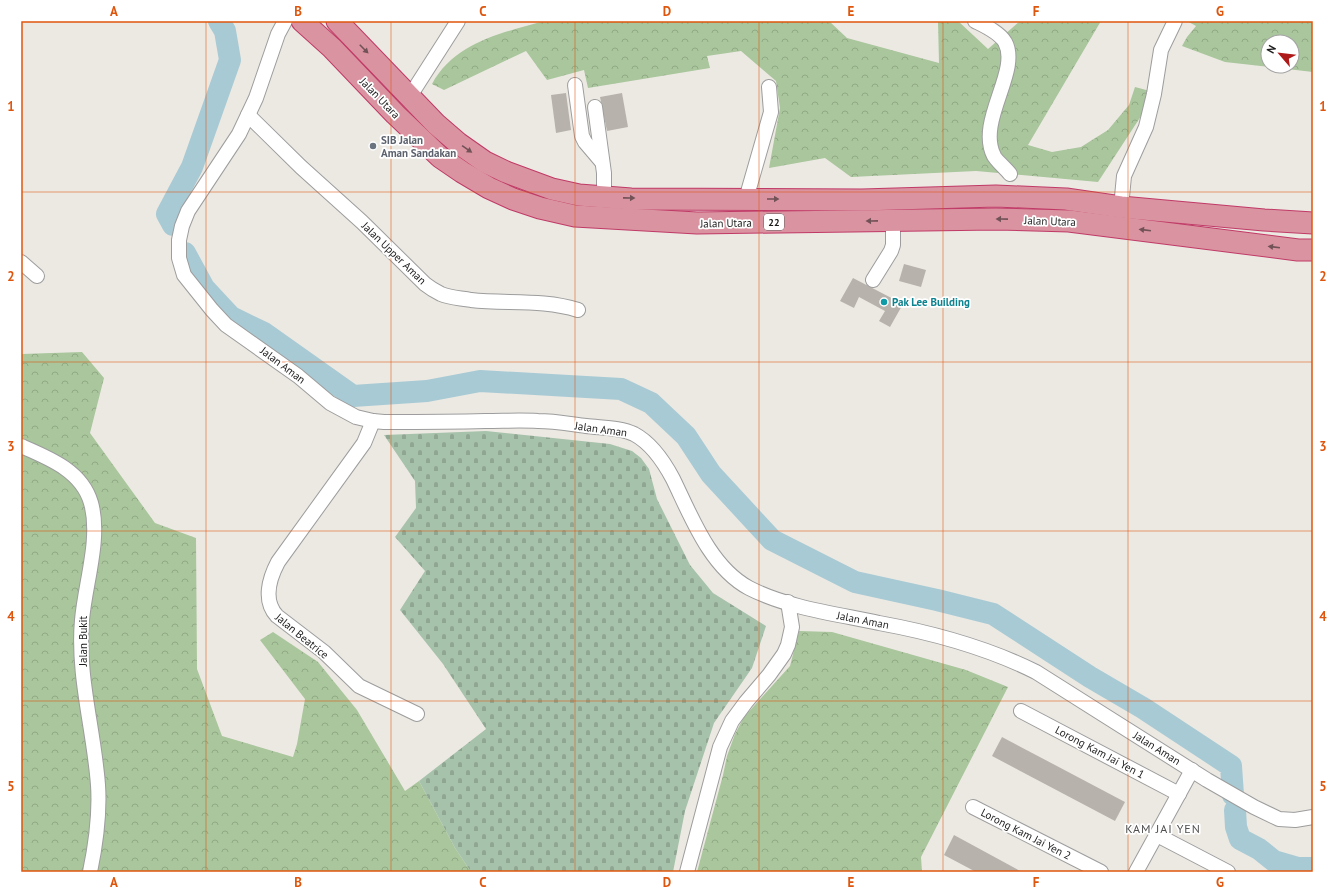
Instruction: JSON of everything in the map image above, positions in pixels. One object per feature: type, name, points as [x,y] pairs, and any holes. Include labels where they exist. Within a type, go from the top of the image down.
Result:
[{"type":"highway","name":"Jalan Utara","points":[[302,21],[332,48],[395,114],[440,157],[489,188],[513,199],[540,208],[575,216],[697,223],[996,219],[1069,221],[1298,250],[1313,250]]},
{"type":"highway","name":"Jalan Utara","points":[[337,21],[436,124],[458,143],[485,162],[506,172],[552,189],[579,195],[604,198],[862,200],[996,196],[1066,199],[1121,207],[1313,223]]},
{"type":"street","name":"Jalan Aman","points":[[285,21],[278,34],[256,98],[239,134],[188,211],[178,240],[179,258],[184,275],[212,310],[226,324],[298,376],[330,403],[356,417],[373,422],[538,421],[618,430],[632,434],[642,439],[662,460],[711,553],[728,572],[748,587],[772,598],[818,611],[933,634],[974,645],[1012,660],[1043,676],[1192,770],[1254,807],[1279,819],[1295,820],[1313,817]]},
{"type":"street","points":[[410,96],[458,21]]},
{"type":"street","points":[[975,21],[996,33],[1004,41],[1008,50],[1009,60],[1007,70],[990,129],[994,157],[1010,174]]},
{"type":"street","points":[[1121,207],[1124,176],[1146,127],[1154,94],[1161,50],[1175,21]]},
{"type":"street","points":[[575,85],[582,136],[585,142],[602,162]]},
{"type":"street","points":[[746,199],[771,112],[769,87]]},
{"type":"street","points":[[595,107],[602,162],[604,198]]},
{"type":"street","name":"Jalan Upper Aman","points":[[248,115],[301,167],[362,222],[425,284],[434,290],[442,294],[487,302],[548,304],[565,306],[578,310]]},
{"type":"street","points":[[873,280],[891,251],[893,245],[893,221]]},
{"type":"street","points":[[21,262],[36,276]]},
{"type":"street","name":"Jalan Beatrice","points":[[373,422],[364,443],[278,562],[272,574],[269,588],[269,602],[272,610],[277,616],[324,652],[359,686],[416,714]]},
{"type":"street","name":"Jalan Bukit","points":[[21,446],[46,457],[67,469],[82,484],[91,502],[94,522],[92,555],[82,619],[81,640],[84,682],[98,784],[97,831],[90,872]]},
{"type":"street","points":[[687,872],[720,747],[732,721],[769,675],[784,654],[788,645],[792,627],[788,602]]},
{"type":"street","name":"Lorong Kam Jai Yen 1","points":[[1021,711],[1178,794]]},
{"type":"street","points":[[1136,872],[1192,770]]},
{"type":"street","name":"Lorong Kam Jai Yen 2","points":[[973,807],[1101,872]]},
{"type":"street","points":[[1157,834],[1228,872]]},
{"type":"green space","points":[[544,21],[829,21],[847,38],[939,63],[938,21],[958,21],[988,49],[1020,21],[1101,21],[1028,145],[1052,152],[1081,147],[1108,130],[1129,105],[1135,87],[1150,91],[1145,110],[1098,182],[976,171],[851,177],[825,158],[769,168],[780,108],[776,81],[741,51],[707,56],[710,68],[588,88],[584,70],[547,80],[526,51],[444,90],[432,84],[453,58],[466,49],[496,35]]},
{"type":"green space","points":[[1187,21],[1313,21],[1313,72],[1300,71],[1300,34],[1260,34],[1260,66],[1225,62],[1182,46],[1196,26]]},
{"type":"green space","points":[[82,352],[104,378],[90,433],[155,523],[196,538],[197,669],[222,736],[293,757],[297,744],[305,699],[260,640],[273,632],[318,662],[357,710],[405,791],[419,781],[455,848],[471,872],[21,872],[21,356],[22,354]]},
{"type":"green space","points":[[486,431],[610,444],[632,451],[641,458],[649,469],[657,499],[690,565],[713,593],[766,626],[752,668],[714,723],[685,811],[673,872],[471,872],[455,848],[419,781],[486,729],[443,664],[400,610],[425,571],[395,537],[416,508],[415,481],[384,435]]},
{"type":"green space","points":[[799,631],[832,632],[966,670],[1008,687],[921,857],[922,872],[697,872],[727,756],[735,734],[744,717],[790,666]]},
{"type":"building","points":[[566,93],[571,130],[556,133],[551,95]]},
{"type":"building","points":[[622,93],[628,127],[607,131],[600,97]]},
{"type":"building","points":[[904,264],[926,270],[921,287],[899,281]]},
{"type":"building","name":"Pak Lee Building","points":[[853,278],[903,304],[890,327],[879,321],[885,311],[859,297],[854,308],[840,301]]},
{"type":"building","points":[[1002,737],[1125,802],[1115,821],[992,756]]},
{"type":"building","points":[[954,835],[1022,872],[976,872],[944,855]]},
{"type":"waterway","points":[[173,225],[167,214],[192,167],[230,60],[225,31],[219,21]]},
{"type":"waterway","points":[[185,253],[204,288],[231,317],[264,333],[353,396],[427,391],[480,381],[621,389],[651,403],[686,436],[711,474],[772,540],[855,582],[993,614],[1090,677],[1143,708],[1231,766],[1233,795]]},
{"type":"waterway","points":[[1235,810],[1236,827],[1240,839],[1259,849],[1274,861],[1298,868],[1313,868]]},
{"type":"place","name":"SIB Jalan Aman Sandakan","points":[[373,146]]},
{"type":"place","name":"Pak Lee Building","points":[[884,302]]},
{"type":"district","name":"KAM JAI YEN","points":[[1163,829]]}]
